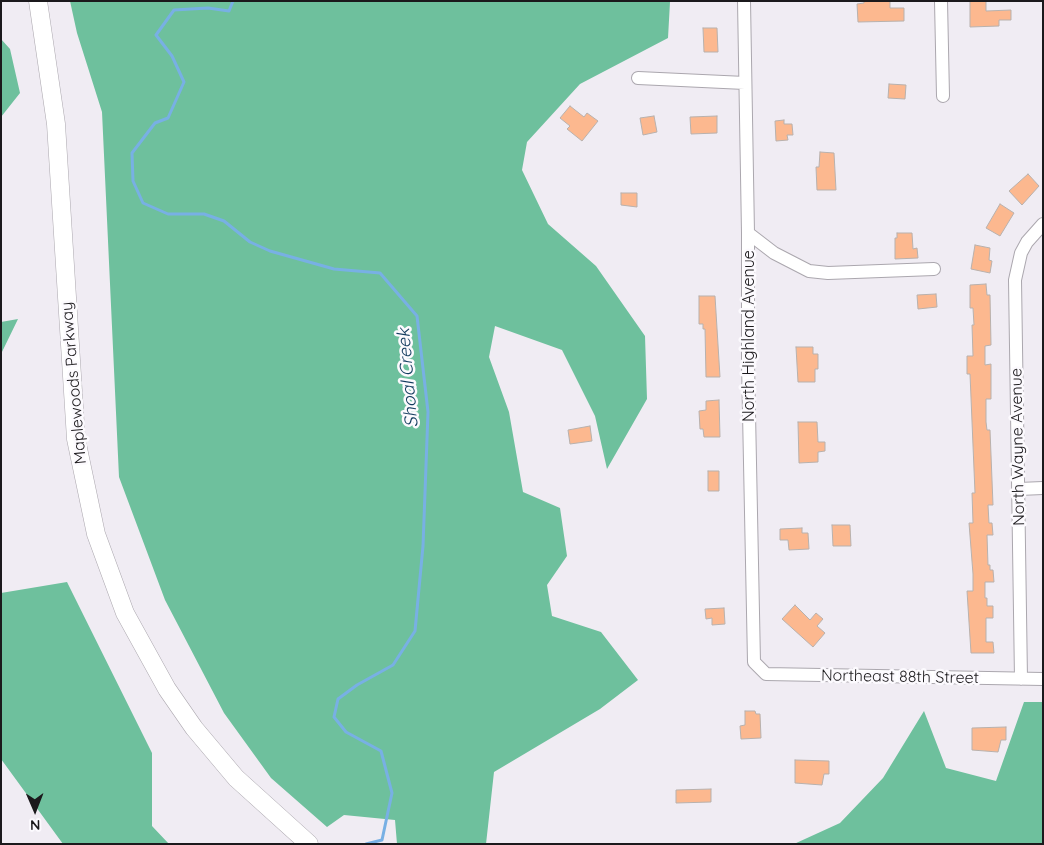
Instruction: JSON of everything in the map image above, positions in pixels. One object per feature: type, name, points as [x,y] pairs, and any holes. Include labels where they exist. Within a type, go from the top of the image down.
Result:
[{"type":"main road","name":"Maplewoods Parkway","points":[[38,1],[56,124],[76,439],[96,534],[125,613],[167,689],[194,728],[236,778],[309,844]]},
{"type":"street","name":"North Highland Avenue","points":[[744,1],[752,650],[754,662],[759,669]]},
{"type":"street","points":[[941,1],[943,96]]},
{"type":"street","points":[[638,78],[745,83]]},
{"type":"street","name":"North Wayne Avenue","points":[[1021,679],[1015,280],[1021,253],[1027,242],[1043,224]]},
{"type":"street","points":[[748,233],[774,254],[809,271],[828,273],[934,269]]},
{"type":"street","points":[[1019,489],[1043,488]]},
{"type":"street","name":"Northeast 88th Street","points":[[759,669],[766,674],[808,676],[1043,679]]},
{"type":"green space","points":[[70,1],[670,2],[668,38],[580,84],[527,142],[522,170],[548,224],[596,266],[645,336],[647,399],[607,469],[595,416],[562,350],[495,326],[489,357],[509,412],[523,492],[560,508],[567,556],[547,585],[552,616],[601,632],[638,680],[600,709],[494,772],[486,844],[397,844],[395,820],[344,815],[327,827],[271,778],[224,713],[165,600],[119,477],[102,112],[77,33]]},
{"type":"green space","points":[[1,39],[10,49],[20,93],[1,117]]},
{"type":"green space","points":[[18,319],[1,354],[1,322]]},
{"type":"green space","points":[[67,582],[152,753],[152,826],[169,844],[63,844],[1,759],[1,593]]},
{"type":"green space","points":[[1024,702],[1043,702],[1043,844],[794,844],[840,823],[883,778],[924,711],[946,768],[996,781]]},
{"type":"building","points":[[864,1],[890,1],[890,8],[904,8],[904,21],[858,22],[857,4],[864,3]]},
{"type":"building","points":[[970,1],[986,1],[986,11],[1011,10],[1011,20],[999,20],[999,26],[970,27]]},
{"type":"building","points":[[703,28],[717,28],[718,52],[704,52]]},
{"type":"building","points":[[889,84],[906,85],[905,99],[888,98]]},
{"type":"building","points":[[570,106],[584,117],[587,113],[598,121],[582,141],[567,129],[570,126],[560,118]]},
{"type":"building","points":[[654,116],[657,132],[643,135],[640,118]]},
{"type":"building","points":[[717,116],[717,133],[691,134],[690,117]]},
{"type":"building","points":[[784,120],[784,124],[792,124],[793,135],[787,135],[788,140],[776,141],[775,121]]},
{"type":"building","points":[[820,152],[834,153],[836,190],[817,190],[816,167],[819,167]]},
{"type":"building","points":[[1028,174],[1039,186],[1022,205],[1009,191]]},
{"type":"building","points":[[621,193],[637,193],[637,207],[621,205]]},
{"type":"building","points":[[1000,204],[1014,213],[1000,236],[986,228]]},
{"type":"building","points":[[897,233],[912,233],[913,249],[917,248],[918,258],[895,259],[895,238],[897,238]]},
{"type":"building","points":[[975,245],[990,248],[989,260],[992,261],[990,273],[971,269]]},
{"type":"building","points":[[986,284],[987,295],[990,295],[991,345],[985,346],[985,365],[991,364],[991,399],[986,399],[986,422],[987,430],[990,430],[993,505],[988,505],[989,523],[992,523],[993,535],[987,535],[988,565],[990,565],[990,570],[993,570],[994,582],[985,582],[985,598],[987,598],[987,606],[993,606],[993,618],[986,618],[986,642],[993,642],[994,653],[971,653],[967,591],[973,591],[969,523],[973,523],[972,493],[975,493],[970,374],[967,374],[967,356],[973,356],[972,325],[974,325],[973,308],[970,308],[970,285]]},
{"type":"building","points":[[936,294],[937,307],[918,309],[917,295]]},
{"type":"building","points":[[699,296],[715,296],[720,377],[706,377],[705,329],[703,329],[703,324],[699,324]]},
{"type":"building","points":[[796,347],[813,347],[813,354],[818,354],[818,369],[815,369],[815,382],[798,382]]},
{"type":"building","points":[[719,400],[720,437],[704,437],[703,429],[700,429],[699,411],[706,410],[706,401]]},
{"type":"building","points":[[798,422],[817,422],[818,442],[825,442],[825,451],[818,452],[818,462],[799,463]]},
{"type":"building","points":[[590,426],[592,441],[570,444],[568,430]]},
{"type":"building","points":[[708,471],[719,471],[719,491],[708,491]]},
{"type":"building","points":[[832,525],[850,525],[851,546],[833,546]]},
{"type":"building","points":[[802,528],[802,533],[808,533],[809,549],[789,550],[788,540],[780,540],[780,529]]},
{"type":"building","points":[[795,605],[810,620],[816,613],[823,619],[817,626],[825,633],[813,647],[782,619]]},
{"type":"building","points":[[724,608],[725,624],[712,625],[712,618],[706,619],[705,609]]},
{"type":"building","points":[[745,711],[755,711],[756,714],[760,714],[761,738],[741,739],[740,726],[745,725]]},
{"type":"building","points":[[1006,727],[1006,740],[1001,740],[998,752],[972,750],[972,728]]},
{"type":"building","points":[[795,760],[829,761],[829,774],[824,774],[822,785],[795,783]]},
{"type":"building","points":[[711,789],[711,802],[676,803],[676,790]]},
{"type":"waterway","name":"Shoal Creek","points":[[233,1],[229,11],[208,8],[174,10],[156,35],[172,56],[184,82],[168,118],[155,123],[132,153],[133,181],[143,203],[168,214],[204,214],[224,221],[250,242],[270,251],[334,269],[380,273],[417,316],[428,412],[423,546],[415,631],[393,665],[357,685],[338,699],[334,717],[346,732],[381,751],[392,793],[382,840],[366,844]]}]
